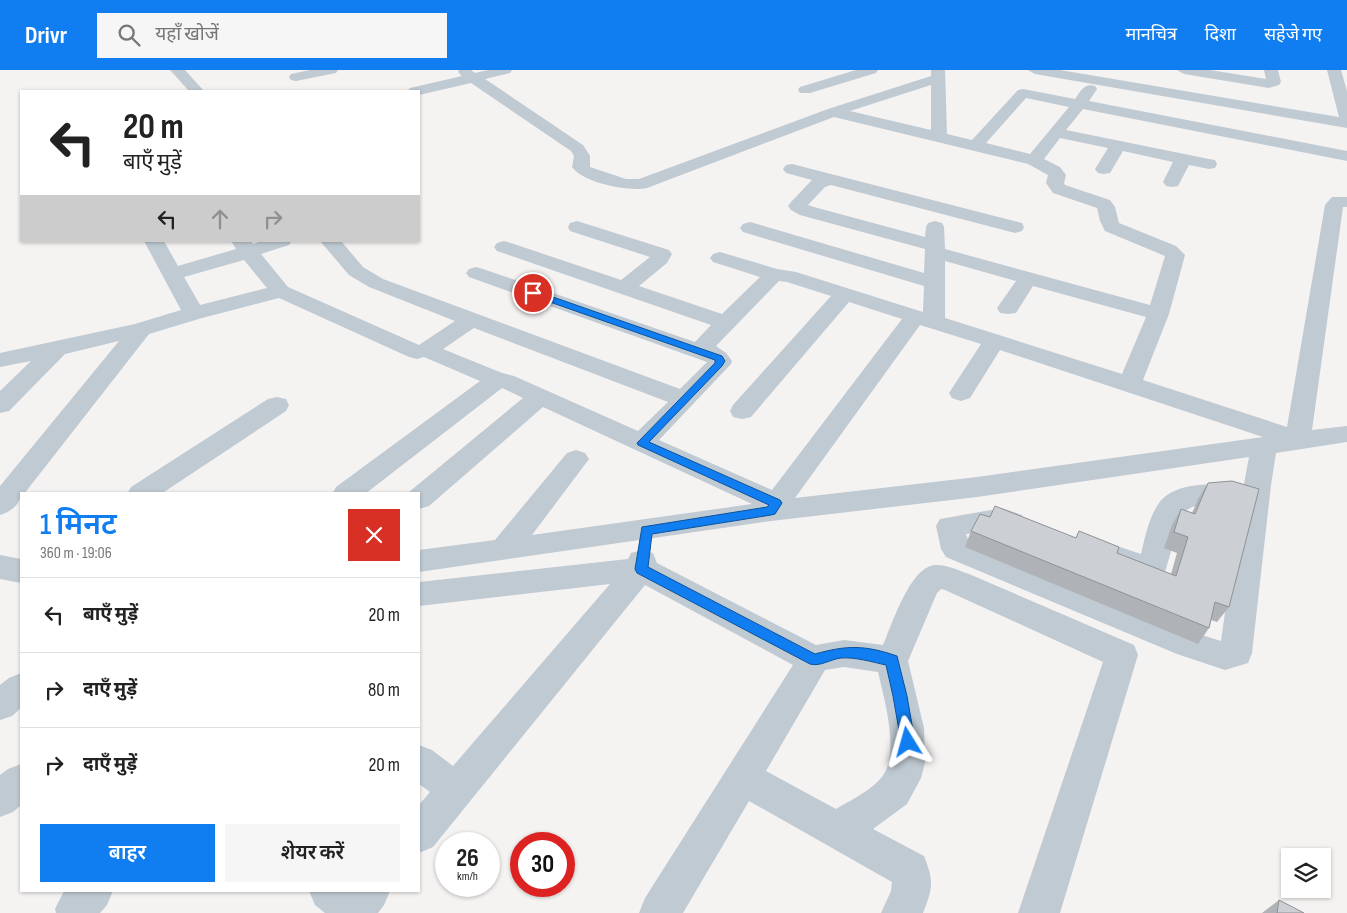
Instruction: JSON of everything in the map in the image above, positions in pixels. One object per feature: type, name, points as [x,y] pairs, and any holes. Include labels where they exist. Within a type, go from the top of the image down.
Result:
[{"type":"street","points":[[177,70],[196,90]]},
{"type":"street","points":[[291,74],[331,70]]},
{"type":"street","points":[[418,90],[467,74],[506,70]]},
{"type":"street","points":[[815,70],[837,80]]},
{"type":"street","points":[[805,90],[871,70]]},
{"type":"street","points":[[1125,86],[1132,70]]},
{"type":"street","points":[[1184,70],[1269,84],[1274,82],[1271,70]]},
{"type":"street","points":[[1334,70],[1347,118]]},
{"type":"street","points":[[291,74],[307,90]]},
{"type":"street","points":[[467,74],[577,148],[581,152],[581,167],[584,171],[631,185],[642,184],[938,74],[939,136]]},
{"type":"street","points":[[1034,77],[1125,86],[1347,124]]},
{"type":"street","points":[[1034,77],[1079,104],[1347,156]]},
{"type":"street","points":[[975,146],[1034,77]]},
{"type":"street","points":[[1034,160],[1090,89]]},
{"type":"street","points":[[833,112],[1034,160],[1054,170],[1057,175],[1056,186],[1059,189],[1104,204],[1107,220],[1112,227],[1173,252],[1175,255],[1158,314],[1130,384]]},
{"type":"street","points":[[1057,133],[1209,164]]},
{"type":"street","points":[[1104,169],[1118,146]]},
{"type":"street","points":[[1172,182],[1183,159]]},
{"type":"street","points":[[792,169],[830,179],[936,198],[1015,227]]},
{"type":"street","points":[[830,179],[819,183],[797,206],[807,211],[935,248],[1028,278],[1158,314]]},
{"type":"street","points":[[773,507],[924,319],[935,283],[936,198]]},
{"type":"street","points":[[1298,440],[1334,205],[1338,201],[1347,202]]},
{"type":"street","points":[[576,226],[662,254],[660,259],[624,288]]},
{"type":"street","points":[[750,228],[935,283]]},
{"type":"street","points":[[155,242],[194,313]]},
{"type":"street","points":[[173,274],[244,246],[274,242]]},
{"type":"street","points":[[331,242],[356,272],[376,283],[685,400]]},
{"type":"street","points":[[244,246],[280,291],[411,351],[427,350],[472,319]]},
{"type":"street","points":[[504,247],[727,323]]},
{"type":"street","points":[[530,256],[486,276],[718,358]]},
{"type":"street","points":[[720,258],[775,275],[789,276],[1130,384],[1298,440]]},
{"type":"street","points":[[642,443],[719,364],[718,358],[704,348],[705,344],[775,275]]},
{"type":"street","points":[[1008,308],[1028,278]]},
{"type":"street","points":[[0,360],[141,329],[280,291]]},
{"type":"street","points":[[742,411],[845,294]]},
{"type":"street","points":[[0,505],[141,329]]},
{"type":"street","points":[[962,393],[994,342]]},
{"type":"street","points":[[0,405],[57,349]]},
{"type":"street","points":[[427,350],[461,366],[470,367],[497,380],[506,381],[642,443],[773,507]]},
{"type":"street","points":[[349,492],[497,380]]},
{"type":"street","points":[[420,498],[540,397]]},
{"type":"street","points":[[144,492],[277,405]]},
{"type":"street","points":[[420,561],[647,530],[773,507],[932,492],[1347,434]]},
{"type":"street","points":[[932,492],[950,526],[956,549],[1188,644],[1225,656],[1236,653],[1255,501],[1264,447]]},
{"type":"street","points":[[504,549],[576,459]]},
{"type":"street","points":[[1095,550],[1151,569],[1170,510],[1178,502],[1188,497],[1205,494],[1255,501]]},
{"type":"street","points":[[950,526],[1002,518],[1039,531]]},
{"type":"street","points":[[420,833],[641,569],[647,530]]},
{"type":"street","points":[[0,566],[20,571]]},
{"type":"street","points":[[420,594],[641,569],[814,660]]},
{"type":"street","points":[[836,829],[867,812],[895,790],[906,768],[908,752],[907,732],[892,660],[925,586],[934,578],[945,578],[958,582],[1122,655],[1039,913]]},
{"type":"street","points":[[660,913],[814,660],[840,652],[856,652],[892,660]]},
{"type":"street","points":[[0,705],[20,689]]},
{"type":"street","points":[[420,763],[456,790]]},
{"type":"street","points":[[743,778],[910,870],[913,878],[913,887],[902,913]]},
{"type":"street","points":[[0,799],[20,782]]},
{"type":"building","points":[[1232,481],[1259,489],[1229,607],[1215,602],[1209,628],[971,531],[980,514],[990,517],[995,506],[1076,538],[1079,531],[1119,547],[1117,553],[1176,576],[1188,537],[1174,532],[1181,509],[1195,514],[1208,483]]},
{"type":"building","points":[[1279,900],[1304,913],[1277,913]]},
{"type":"route","points":[[533,293],[718,358],[719,364],[642,443],[776,503],[771,511],[647,530],[641,569],[814,660],[840,652],[856,652],[892,660],[908,742]]}]
